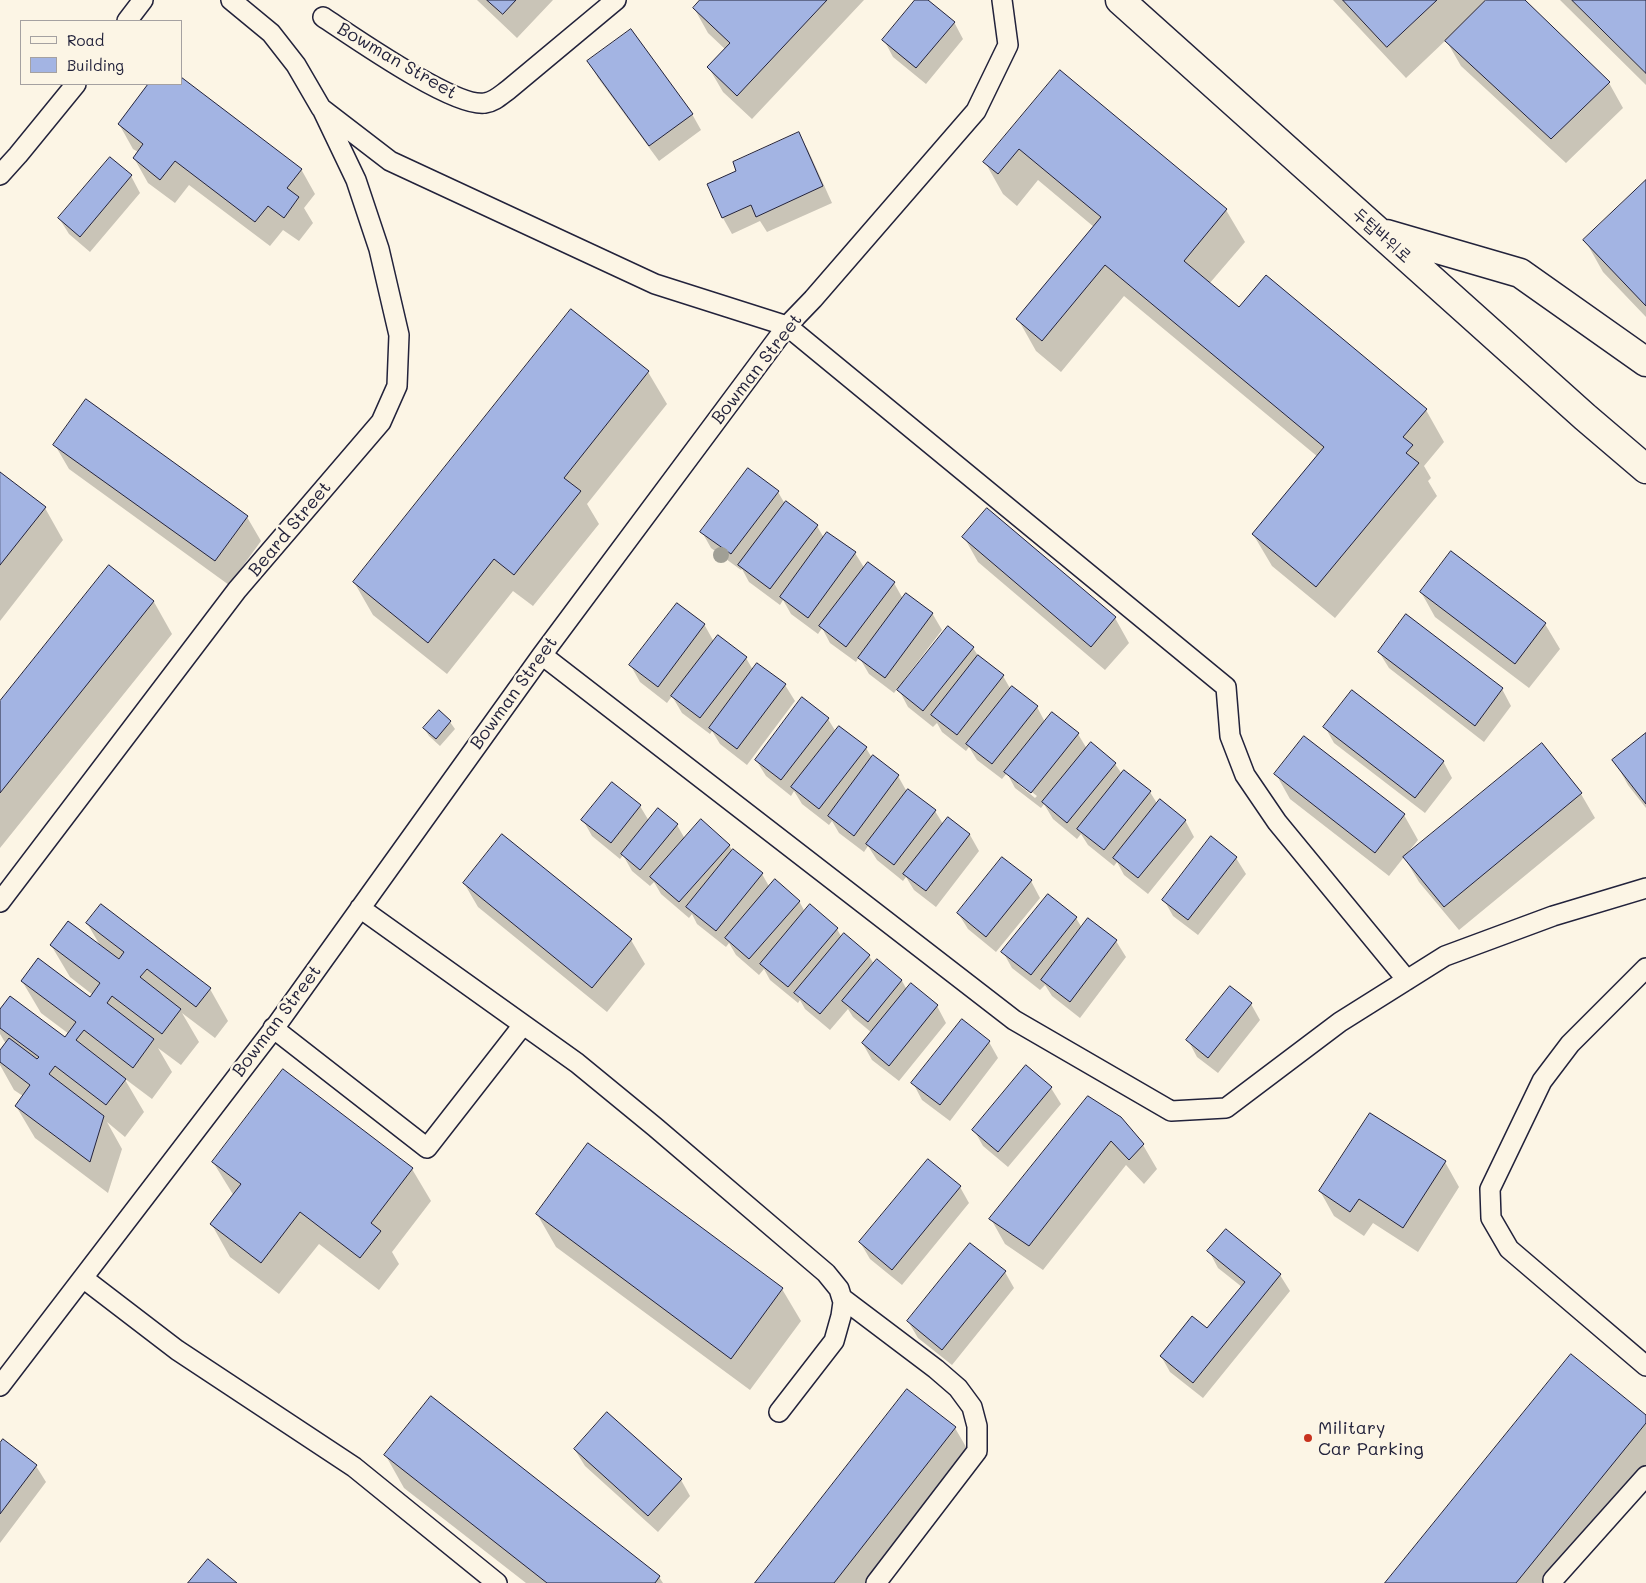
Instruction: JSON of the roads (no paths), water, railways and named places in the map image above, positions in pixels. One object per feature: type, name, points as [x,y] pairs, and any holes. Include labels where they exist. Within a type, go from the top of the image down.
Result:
[{"type":"street","name":"두텁바위로","points":[[1120,0],[1585,417],[1646,469]]},
{"type":"street","points":[[1380,233],[1520,273],[1646,362]]},
{"type":"lane","points":[[128,20],[143,0]]},
{"type":"lane","name":"Beard Street","points":[[0,902],[237,590],[381,422],[397,386],[399,335],[379,249],[356,180],[321,108],[296,65],[271,32],[231,0]]},
{"type":"lane","name":"Bowman Street","points":[[323,17],[375,52],[436,87],[454,96],[484,103],[495,100],[508,90],[616,0]]},
{"type":"lane","name":"Bowman Street","points":[[0,1386],[273,1028],[542,655],[788,326],[976,111],[1008,45],[1002,0]]},
{"type":"lane","points":[[0,175],[75,85]]},
{"type":"lane","points":[[321,108],[390,160],[655,284],[788,326],[1226,687],[1230,736],[1245,775],[1277,822],[1407,980]]},
{"type":"lane","points":[[542,655],[1014,1020],[1171,1112],[1226,1108],[1340,1022],[1444,956],[1553,916],[1646,888]]},
{"type":"lane","points":[[360,908],[577,1063],[820,1267],[839,1288],[843,1302],[834,1341],[779,1412]]},
{"type":"lane","points":[[1646,968],[1570,1044],[1542,1081],[1490,1189],[1491,1218],[1509,1250],[1646,1366]]},
{"type":"lane","points":[[273,1028],[427,1148],[522,1025]]},
{"type":"lane","points":[[82,1278],[177,1350],[354,1467],[497,1583]]},
{"type":"lane","points":[[842,1298],[936,1369],[958,1388],[972,1407],[977,1426],[977,1451],[876,1583]]},
{"type":"lane","points":[[1553,1580],[1646,1476]]},
{"type":"place","name":"Military Car Parking","points":[[1308,1438]]}]
